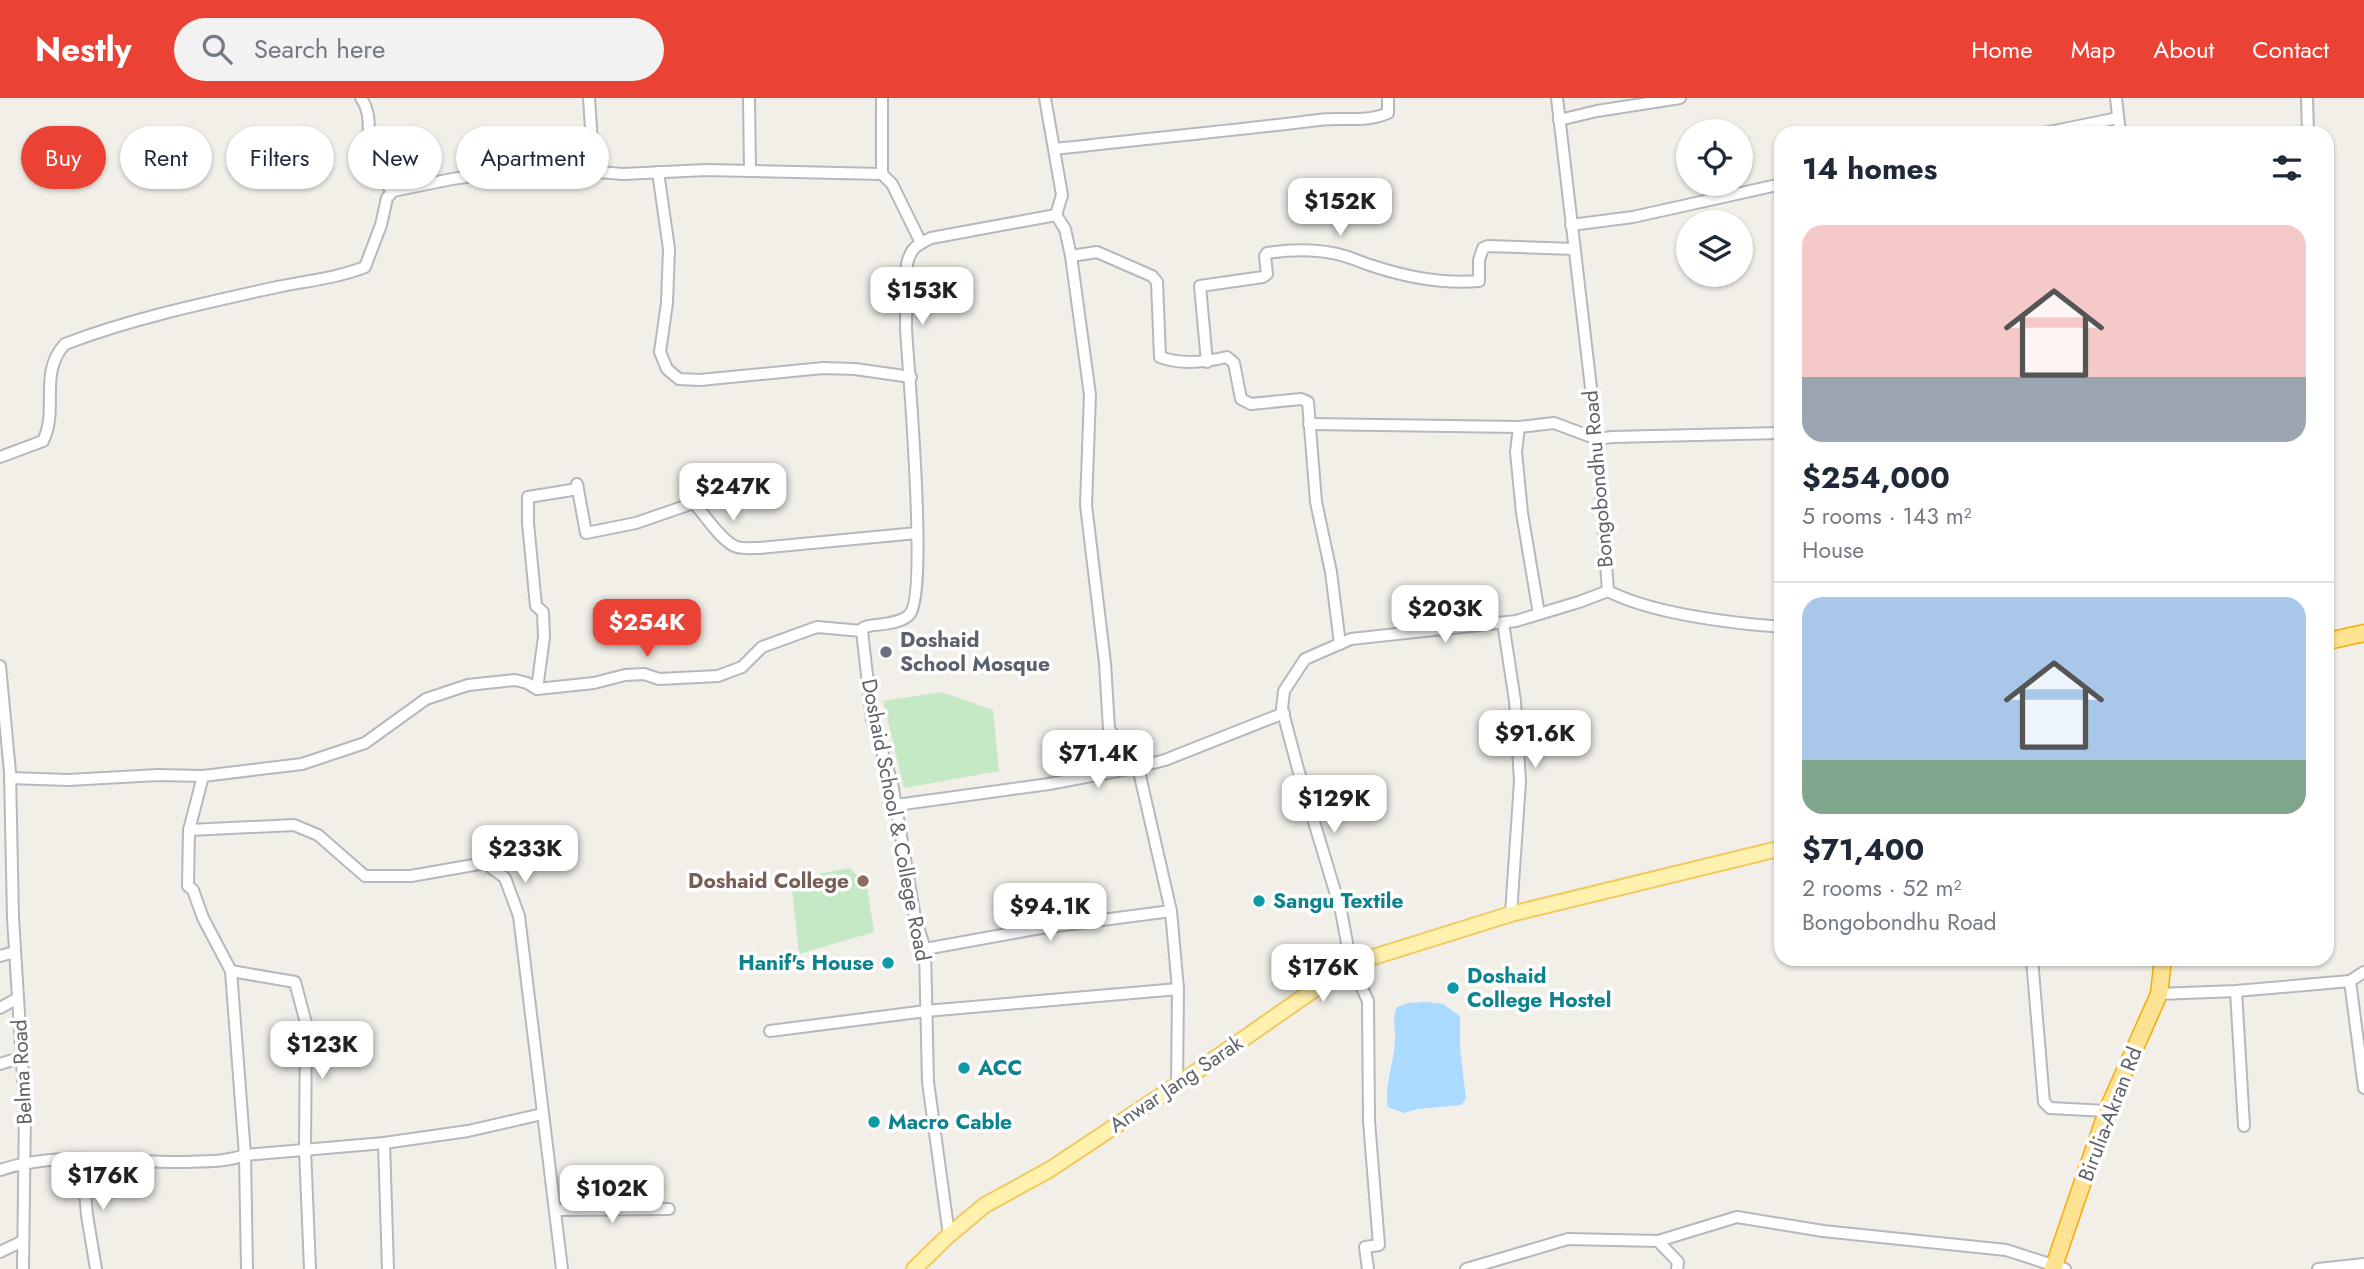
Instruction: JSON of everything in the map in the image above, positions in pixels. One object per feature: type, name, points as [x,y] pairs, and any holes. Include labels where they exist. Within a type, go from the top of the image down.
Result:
[{"type":"highway","points":[[2334,640],[2364,633]]},
{"type":"highway","name":"Birulia-Akran Rd","points":[[2057,1268],[2107,1111],[2159,994],[2162,966]]},
{"type":"main road","name":"Anwar Jang Sarak","points":[[914,1269],[985,1205],[1049,1170],[1351,964],[1511,914],[1774,850]]},
{"type":"street","points":[[361,98],[370,117],[368,138],[372,164],[393,191]]},
{"type":"street","points":[[589,98],[591,126]]},
{"type":"street","points":[[749,98],[750,171]]},
{"type":"street","points":[[882,98],[882,174]]},
{"type":"street","points":[[1045,98],[1062,195],[1056,215],[1065,229],[1071,256],[1090,395],[1086,505],[1105,663],[1109,730],[1138,767],[1171,911],[1178,989],[1177,1085]]},
{"type":"street","points":[[1055,149],[1212,134],[1333,118],[1374,119],[1388,113],[1388,98]]},
{"type":"street","name":"Bongobondhu Road","points":[[1284,713],[1284,691],[1305,659],[1351,639],[1516,621],[1608,591],[1597,439],[1556,98]]},
{"type":"street","points":[[1559,120],[1679,98]]},
{"type":"street","points":[[2116,98],[2119,126]]},
{"type":"street","points":[[2307,98],[2308,126]]},
{"type":"street","points":[[2079,126],[2118,118]]},
{"type":"street","points":[[609,172],[706,170],[882,174],[892,184],[920,243]]},
{"type":"street","points":[[658,172],[669,250],[667,303],[660,352],[663,363],[679,379],[700,380],[823,368],[855,369],[911,377]]},
{"type":"street","points":[[0,457],[43,441],[48,430],[50,369],[57,353],[65,344],[156,315],[365,267],[381,225],[387,198],[393,191],[456,177]]},
{"type":"street","points":[[1571,225],[1633,217],[1774,186]]},
{"type":"street","points":[[10,778],[68,780],[158,775],[203,776],[302,764],[365,743],[426,699],[468,685],[496,681],[527,682],[537,689],[594,683],[625,675],[644,674],[659,680],[718,676],[742,667],[762,647],[817,627],[862,631],[868,626],[900,621],[911,615],[915,605],[917,533],[911,377],[906,328],[907,264],[914,246],[931,238],[1056,215]]},
{"type":"street","points":[[1207,362],[1200,286],[1263,277],[1267,274],[1267,253],[1329,252],[1348,256],[1374,267],[1429,280],[1470,282],[1479,281],[1479,260],[1483,248],[1488,246],[1574,249]]},
{"type":"street","points":[[1071,256],[1097,252],[1152,276],[1157,282],[1160,357],[1170,361],[1207,362],[1227,358],[1234,363],[1241,399],[1251,404],[1301,399],[1308,402],[1316,502],[1331,572],[1340,644]]},
{"type":"street","points":[[1310,424],[1519,427],[1554,423],[1597,439],[1774,433]]},
{"type":"street","points":[[1519,427],[1516,452],[1522,513],[1539,614]]},
{"type":"street","points":[[537,689],[544,637],[543,612],[536,606],[528,497],[578,486],[586,533],[635,523],[691,504],[696,505],[733,546],[739,548],[917,533]]},
{"type":"street","points":[[1608,591],[1626,600],[1693,615],[1774,626]]},
{"type":"street","points":[[1504,629],[1515,701],[1520,781],[1511,914]]},
{"type":"street","name":"Doshaid School & College Road","points":[[862,631],[872,719],[896,805],[915,918],[925,949],[932,1122],[949,1235]]},
{"type":"street","name":"Belma Road","points":[[0,666],[4,752],[10,778],[6,841],[12,872],[25,1109],[23,1269]]},
{"type":"street","points":[[896,805],[1049,784],[1138,767],[1165,760],[1284,713],[1341,911],[1351,964],[1368,1000],[1369,1121],[1379,1245],[1365,1247],[1368,1269]]},
{"type":"street","points":[[203,776],[189,831],[188,886],[193,891],[203,918],[231,971],[245,1155],[247,1269]]},
{"type":"street","points":[[189,831],[294,825],[318,835],[365,876],[411,876],[485,863],[505,878],[519,916],[562,1269]]},
{"type":"street","points":[[0,877],[12,872]]},
{"type":"street","points":[[0,901],[12,896]]},
{"type":"street","points":[[925,949],[1041,928],[1171,911]]},
{"type":"street","points":[[0,929],[13,923]]},
{"type":"street","points":[[0,956],[15,952]]},
{"type":"street","points":[[2033,966],[2044,1102],[2050,1108],[2107,1111]]},
{"type":"street","points":[[231,971],[295,982],[306,1023],[305,1149],[310,1269]]},
{"type":"street","points":[[2159,994],[2236,992],[2350,981],[2364,972]]},
{"type":"street","points":[[2350,981],[2364,1088]]},
{"type":"street","points":[[770,1031],[926,1012],[1178,989]]},
{"type":"street","points":[[2236,992],[2244,1126]]},
{"type":"street","points":[[0,1007],[18,998]]},
{"type":"street","points":[[0,1064],[22,1057]]},
{"type":"street","points":[[0,1170],[24,1162],[82,1158],[156,1163],[229,1161],[245,1155],[384,1143],[468,1131],[542,1114]]},
{"type":"street","points":[[384,1143],[388,1269]]},
{"type":"street","points":[[82,1158],[87,1215],[96,1269]]},
{"type":"street","points":[[555,1210],[669,1209]]},
{"type":"street","points":[[1466,1269],[1568,1239],[1658,1241],[1737,1217],[1823,1231],[2006,1250],[2057,1268]]},
{"type":"street","points":[[0,1252],[23,1241]]},
{"type":"street","points":[[1658,1241],[1678,1262],[1677,1269]]},
{"type":"street","points":[[2318,1269],[2364,1264]]},
{"type":"green space","points":[[942,692],[993,710],[999,771],[904,788],[883,701]]},
{"type":"green space","points":[[850,868],[867,887],[874,932],[799,954],[791,879]]},
{"type":"water","points":[[1427,1002],[1443,1004],[1460,1016],[1460,1048],[1466,1099],[1461,1105],[1404,1113],[1388,1107],[1387,1099],[1395,1044],[1395,1014],[1397,1007]]},
{"type":"place","name":"Doshaid School Mosque","points":[[886,652]]},
{"type":"place","name":"Doshaid College","points":[[863,881]]},
{"type":"place","name":"Sangu Textile","points":[[1259,901]]},
{"type":"place","name":"Hanif's House","points":[[888,963]]},
{"type":"place","name":"Doshaid College Hostel","points":[[1453,988]]},
{"type":"place","name":"ACC","points":[[964,1068]]},
{"type":"place","name":"Macro Cable","points":[[874,1122]]}]
